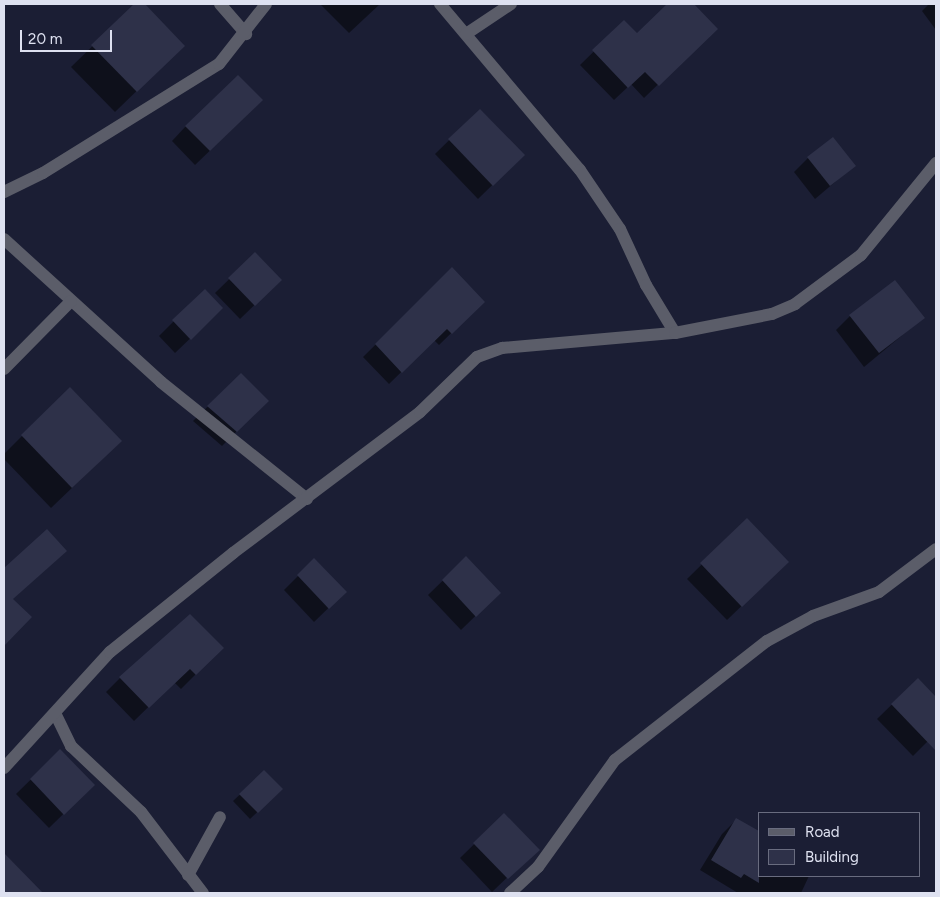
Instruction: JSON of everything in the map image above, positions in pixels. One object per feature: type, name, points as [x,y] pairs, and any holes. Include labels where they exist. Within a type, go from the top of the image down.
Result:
[{"type":"street","points":[[220,4],[246,34]]},
{"type":"street","points":[[4,192],[43,172],[219,64],[246,34],[266,4]]},
{"type":"street","points":[[440,4],[580,170],[620,229],[646,284],[675,333]]},
{"type":"street","points":[[466,34],[511,4]]},
{"type":"street","points":[[4,768],[110,652],[233,553],[307,500],[420,412],[477,357],[489,351],[675,333],[745,321],[795,304],[861,255],[936,163]]},
{"type":"street","points":[[4,239],[161,382],[307,500]]},
{"type":"street","points":[[4,369],[71,301]]},
{"type":"street","points":[[510,893],[538,867],[615,760],[672,717],[742,658],[813,616],[879,592],[936,549]]},
{"type":"street","points":[[55,713],[71,746],[141,812],[203,893]]},
{"type":"street","points":[[188,874],[220,817]]},
{"type":"building","points":[[134,4],[145,4],[185,46],[137,92],[91,45]]},
{"type":"building","points":[[667,4],[694,4],[718,29],[659,86],[645,72],[628,88],[592,50],[624,20],[637,33]]},
{"type":"building","points":[[238,75],[263,100],[210,151],[185,126]]},
{"type":"building","points":[[480,109],[525,155],[493,186],[448,139]]},
{"type":"building","points":[[833,137],[856,166],[830,186],[807,157]]},
{"type":"building","points":[[255,252],[282,280],[255,306],[228,278]]},
{"type":"building","points":[[452,267],[485,302],[452,334],[447,329],[402,373],[375,344]]},
{"type":"building","points":[[895,280],[925,318],[879,353],[849,315]]},
{"type":"building","points":[[205,289],[223,308],[191,340],[172,320]]},
{"type":"building","points":[[241,373],[269,401],[237,432],[207,406]]},
{"type":"building","points":[[70,387],[122,441],[72,488],[21,435]]},
{"type":"building","points":[[747,518],[789,562],[742,607],[700,563]]},
{"type":"building","points":[[47,529],[67,551],[13,599],[32,617],[4,646],[4,568]]},
{"type":"building","points":[[466,556],[501,593],[476,617],[442,580]]},
{"type":"building","points":[[314,558],[347,592],[329,609],[297,575]]},
{"type":"building","points":[[190,614],[224,648],[196,675],[190,669],[149,708],[119,677]]},
{"type":"building","points":[[918,678],[936,697],[936,751],[891,704]]},
{"type":"building","points":[[60,749],[95,785],[64,815],[30,779]]},
{"type":"building","points":[[264,770],[283,789],[258,813],[239,794]]},
{"type":"building","points":[[504,813],[540,850],[508,879],[473,843]]},
{"type":"building","points":[[736,818],[758,830],[759,883],[744,874],[741,878],[711,860]]},
{"type":"building","points":[[4,853],[43,893],[4,893]]}]
